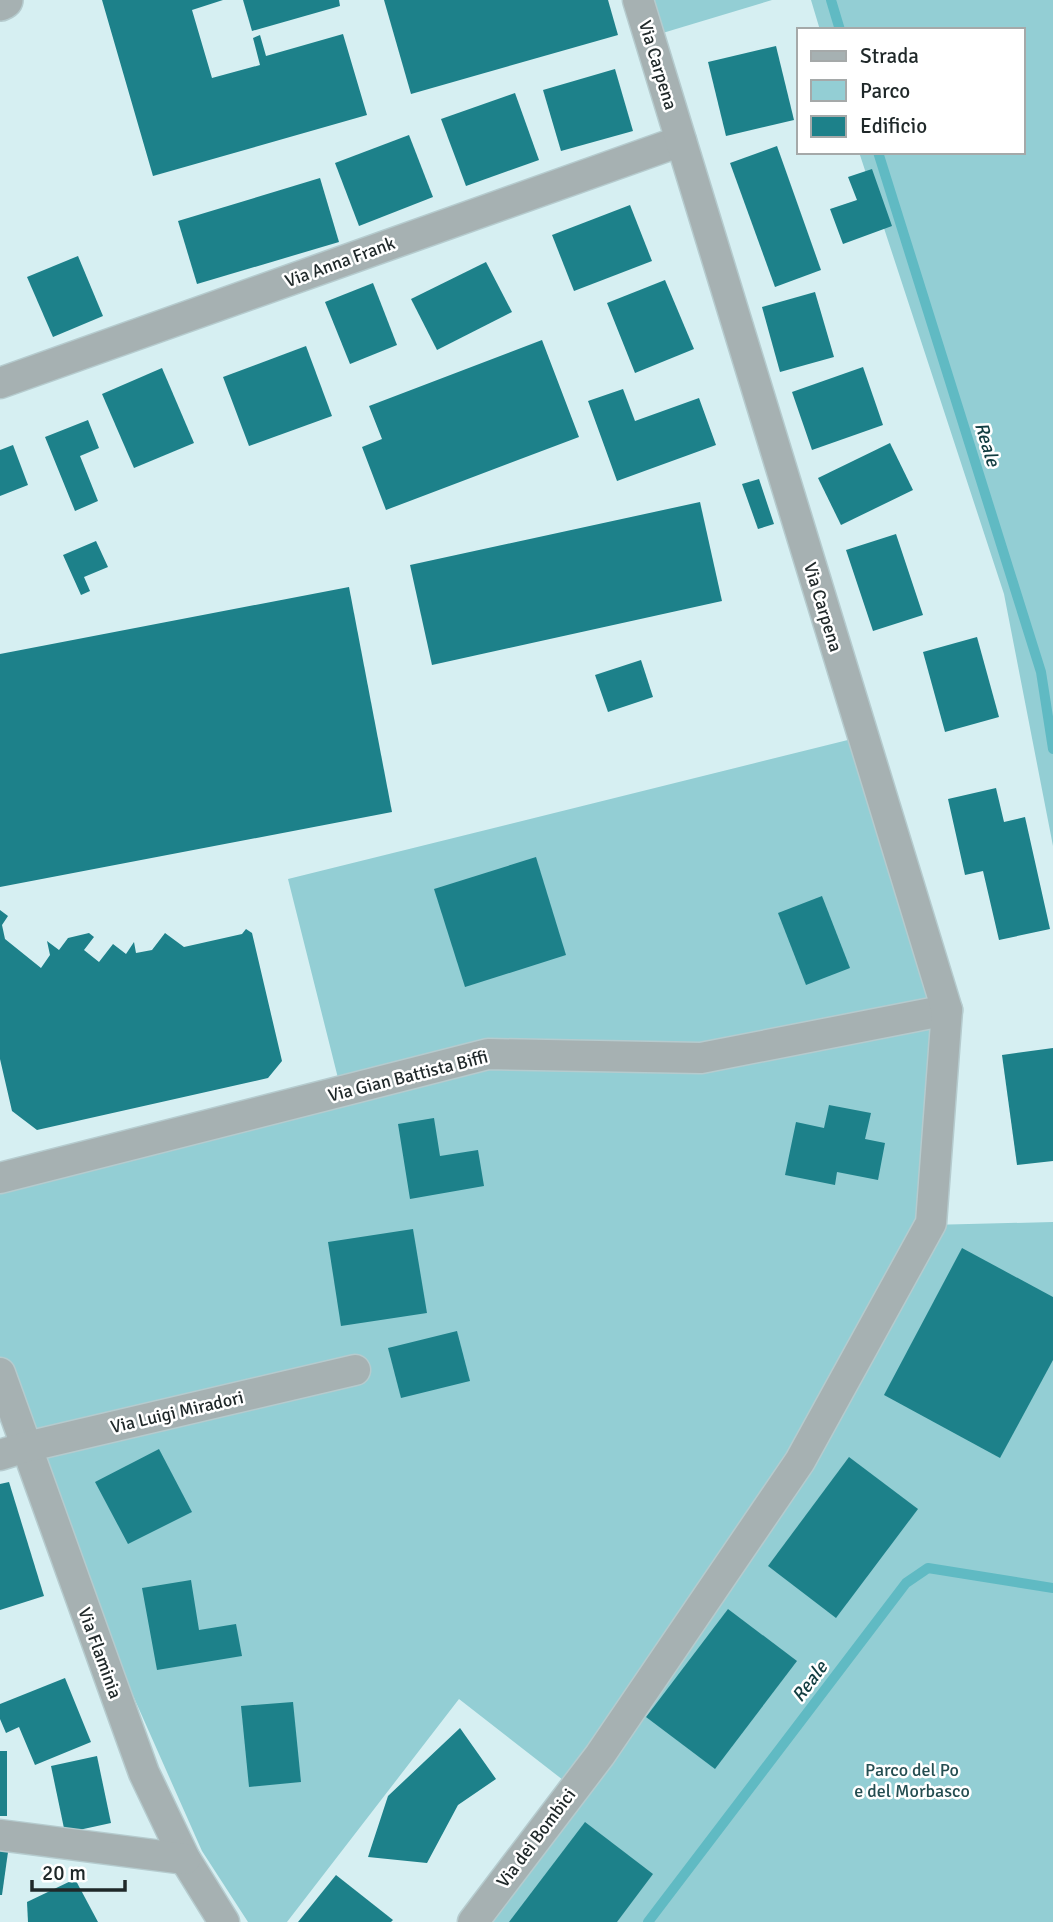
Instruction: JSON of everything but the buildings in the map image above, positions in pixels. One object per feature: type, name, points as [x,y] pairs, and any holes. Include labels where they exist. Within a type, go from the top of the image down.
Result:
[{"type":"street","name":"Via Carpena","points":[[638,0],[947,1010],[931,1223]]},
{"type":"street","name":"Via Anna Frank","points":[[0,383],[681,141]]},
{"type":"street","name":"Via Gian Battista Biffi","points":[[0,1178],[488,1054],[701,1058],[947,1010]]},
{"type":"street","name":"Via dei Bombici","points":[[472,1922],[600,1755],[800,1461],[931,1223]]},
{"type":"street","name":"Via Luigi Miradori","points":[[13,1451],[355,1370]]},
{"type":"street","name":"Via Flaminia","points":[[0,1373],[13,1451],[144,1773],[185,1859],[224,1922]]},
{"type":"street","points":[[0,1835],[185,1859]]},
{"type":"green space","points":[[645,0],[772,0],[656,35]]},
{"type":"green space","points":[[811,0],[1053,0],[1053,846],[1004,594],[860,154],[1025,154],[1025,28],[819,28]]},
{"type":"green space","name":"Parco del Po e del Morbasco","points":[[864,736],[951,1011],[929,1225],[1053,1222],[1053,1922],[458,1922],[563,1780],[459,1699],[287,1922],[248,1922],[202,1851],[25,1452],[0,1371],[0,1167],[343,1098],[288,879]]},
{"type":"waterway","name":"Reale","points":[[831,0],[839,28]]},
{"type":"waterway","name":"Reale","points":[[879,154],[1041,672],[1053,749]]},
{"type":"waterway","name":"Reale","points":[[648,1922],[906,1583],[928,1568],[1053,1588]]}]
